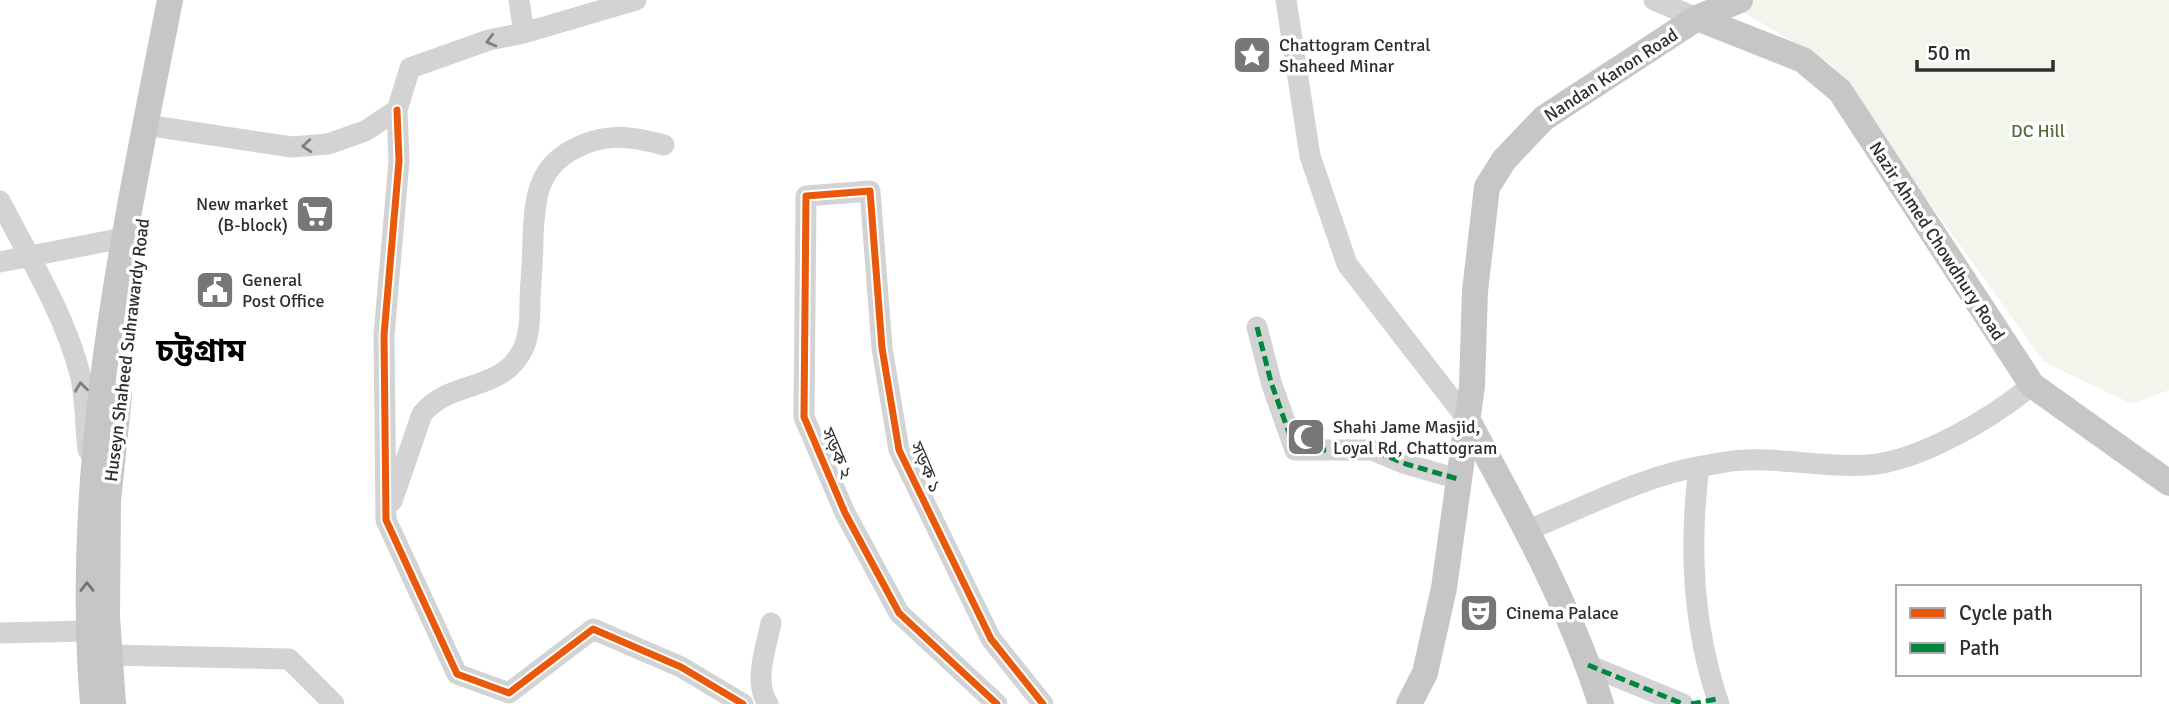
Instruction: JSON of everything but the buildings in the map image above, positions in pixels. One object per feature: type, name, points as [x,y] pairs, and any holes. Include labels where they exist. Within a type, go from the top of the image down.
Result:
[{"type":"main road","points":[[93,704],[87,631],[90,479],[123,238],[170,0]]},
{"type":"main road","name":"Huseyn Shaheed Suhrawardy Road","points":[[113,704],[107,617],[110,475],[133,277],[182,0]]},
{"type":"main road","name":"Nandan Kanon Road","points":[[1409,704],[1423,692],[1444,588],[1472,386],[1475,291],[1487,187],[1504,160],[1544,118],[1697,18],[1740,0]]},
{"type":"main road","name":"Nazir Ahmed Chowdhury Road","points":[[1697,18],[1803,60],[1840,91],[2032,385],[2169,483]]},
{"type":"main road","points":[[1466,419],[1528,530],[1588,665],[1601,704]]},
{"type":"street","points":[[519,0],[524,33]]},
{"type":"street","points":[[636,0],[524,33],[489,40],[411,68],[397,110],[399,161],[384,335],[387,520],[457,674],[509,693],[593,629],[681,667],[743,704]]},
{"type":"street","points":[[1286,0],[1310,156],[1348,264],[1466,419]]},
{"type":"street","points":[[1654,0],[1697,18]]},
{"type":"street","points":[[159,127],[292,147],[328,144],[365,131],[397,110]]},
{"type":"street","points":[[387,520],[422,414],[429,405],[453,389],[482,385],[498,377],[524,347],[529,324],[534,205],[547,170],[565,153],[598,138],[622,136],[664,145]]},
{"type":"street","name":"সড়ক ১","points":[[846,194],[870,191],[882,348],[899,450],[991,639],[1043,704]]},
{"type":"street","name":"সড়ক ২","points":[[846,194],[806,196],[804,417],[845,513],[899,613],[997,704]]},
{"type":"street","points":[[0,201],[52,299],[71,343],[80,377],[90,479]]},
{"type":"street","points":[[0,262],[123,238]]},
{"type":"street","points":[[1256,327],[1271,382],[1295,450],[1372,450],[1406,464],[1458,479]]},
{"type":"street","points":[[1528,530],[1660,478],[1699,467],[1745,460],[1828,466],[1869,466],[1896,461],[1919,453],[2003,409],[2032,385]]},
{"type":"street","points":[[1691,704],[1718,701],[1695,587],[1692,524],[1699,467]]},
{"type":"street","points":[[768,704],[762,695],[761,676],[771,623]]},
{"type":"street","points":[[0,633],[87,631]]},
{"type":"street","points":[[110,655],[289,659],[334,704]]},
{"type":"street","points":[[1588,665],[1684,704]]},
{"type":"green space","name":"DC Hill","points":[[1741,0],[2169,0],[2169,390],[2132,404],[2044,362],[1829,63],[1731,5]]},
{"type":"marked path","points":[[1257,327],[1271,382],[1295,450],[1372,450],[1406,464],[1458,479]]},
{"type":"marked path","points":[[1588,665],[1683,704]]},
{"type":"marked path","points":[[1691,704],[1717,699]]},
{"type":"cycle path","points":[[397,110],[399,161],[384,335],[386,520],[457,674],[509,693],[593,629],[681,667],[743,704]]},
{"type":"cycle path","points":[[997,704],[899,613],[845,513],[804,417],[806,196],[870,191],[882,348],[899,450],[991,639],[1043,704]]},
{"type":"place","name":"Chattogram Central Shaheed Minar","points":[[1252,55]]},
{"type":"place","name":"New market (B-block)","points":[[315,214]]},
{"type":"place","name":"General Post Office","points":[[215,290]]},
{"type":"place","name":"Shahi Jame Masjid, Loyal Rd, Chattogram","points":[[1306,437]]},
{"type":"place","name":"Cinema Palace","points":[[1479,613]]},
{"type":"district","name":"চট্টগ্রাম","points":[[201,350]]}]
